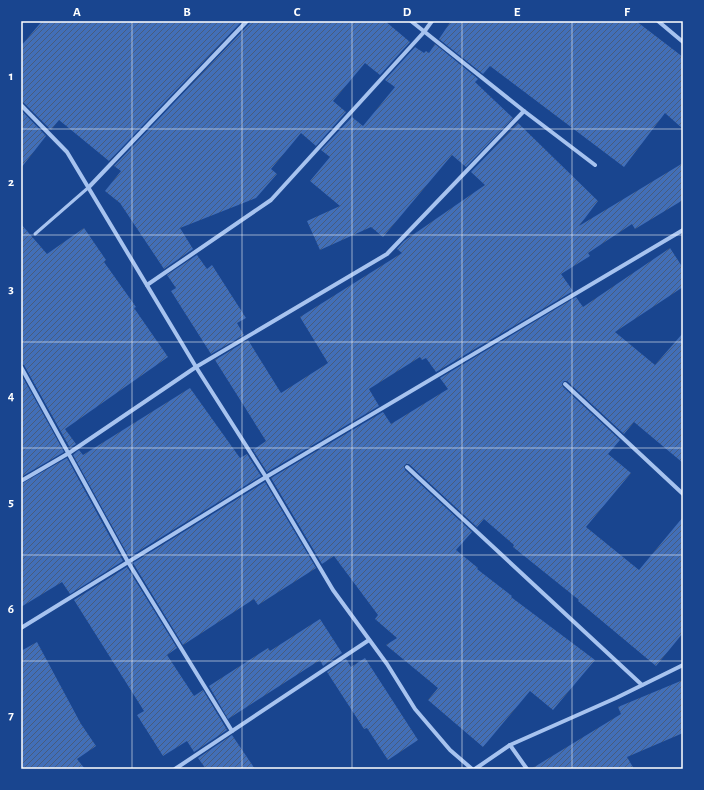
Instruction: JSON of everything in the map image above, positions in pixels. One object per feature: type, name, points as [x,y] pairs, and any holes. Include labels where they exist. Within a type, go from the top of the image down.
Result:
[{"type":"street","points":[[89,187],[247,21]]},
{"type":"street","points":[[411,21],[524,111],[595,165]]},
{"type":"street","points":[[147,285],[271,200],[424,32],[432,21]]},
{"type":"street","points":[[658,21],[683,42]]},
{"type":"street","points":[[21,105],[67,152],[196,367],[266,477],[333,590],[388,664],[415,709],[450,750],[472,769]]},
{"type":"street","points":[[21,481],[69,453],[196,367],[387,254],[524,111]]},
{"type":"street","points":[[21,628],[266,477],[683,230]]},
{"type":"street","points":[[21,367],[128,562],[232,731]]},
{"type":"street","points":[[565,384],[683,494]]},
{"type":"street","points":[[407,467],[642,685]]},
{"type":"street","points":[[175,769],[369,640]]},
{"type":"street","points":[[475,769],[510,745],[683,665]]},
{"type":"street","points":[[510,745],[527,769]]},
{"type":"lane","points":[[35,234],[89,187]]},
{"type":"building","points":[[42,21],[242,21],[109,161],[59,120],[51,130],[24,103],[21,102],[21,46]]},
{"type":"building","points":[[250,21],[385,21],[410,42],[380,75],[365,63],[333,101],[346,112],[316,146],[301,133],[271,169],[277,174],[256,198],[180,228],[193,249],[164,269],[120,203],[105,191],[121,171],[114,166],[250,23]]},
{"type":"building","points":[[451,21],[636,21],[683,57],[683,129],[665,113],[624,167],[490,66],[483,74],[439,39]]},
{"type":"building","points":[[435,44],[478,79],[475,82],[513,118],[466,167],[452,155],[383,237],[371,227],[320,250],[307,221],[340,206],[310,181],[330,157],[321,150],[352,117],[363,126],[395,87],[385,80],[415,47],[424,53],[426,51],[429,53]]},
{"type":"building","points":[[21,110],[46,136],[21,168]]},
{"type":"building","points":[[518,123],[598,201],[579,226],[683,163],[683,200],[635,229],[632,224],[588,253],[590,256],[561,274],[573,291],[436,372],[426,358],[422,360],[420,357],[369,389],[379,406],[267,472],[253,450],[266,441],[215,360],[248,340],[281,393],[328,363],[300,317],[402,253],[397,249],[404,241],[485,185],[471,172]]},
{"type":"building","points":[[21,224],[47,254],[84,228],[106,260],[104,262],[136,307],[134,308],[168,357],[65,429],[76,444],[70,448],[24,365],[21,364]]},
{"type":"building","points":[[670,248],[683,268],[683,287],[615,332],[655,365],[683,333],[683,463],[634,422],[624,434],[567,381],[564,381],[562,384],[563,387],[620,440],[608,454],[631,473],[586,527],[639,570],[683,517],[683,633],[656,666],[578,601],[579,600],[513,547],[514,545],[484,519],[477,527],[409,464],[404,466],[405,470],[472,532],[456,550],[478,568],[477,569],[512,596],[511,597],[595,660],[553,710],[530,691],[483,747],[428,700],[438,688],[386,645],[397,638],[375,619],[378,615],[334,556],[322,564],[271,478],[383,412],[391,424],[448,389],[440,378],[576,297],[583,307]]},
{"type":"building","points":[[197,255],[207,269],[212,265],[246,318],[237,323],[244,335],[211,354],[171,291],[176,288],[167,275]]},
{"type":"building","points":[[21,374],[64,452],[21,477]]},
{"type":"building","points":[[190,388],[240,458],[247,454],[261,476],[129,557],[73,455],[79,450],[83,455]]},
{"type":"building","points":[[67,458],[123,561],[70,594],[62,582],[21,607],[21,484]]},
{"type":"building","points":[[265,482],[316,568],[258,605],[254,599],[183,645],[133,563]]},
{"type":"building","points":[[127,567],[177,648],[167,655],[194,696],[203,690],[227,730],[194,752],[187,741],[163,756],[137,715],[144,711],[74,600]]},
{"type":"building","points":[[320,619],[342,653],[323,666],[320,660],[228,719],[209,686],[268,648],[270,651]]},
{"type":"building","points":[[37,642],[81,724],[96,746],[77,759],[85,769],[21,769],[21,651]]},
{"type":"building","points":[[365,658],[418,740],[388,760],[367,728],[364,729],[327,672],[346,659],[351,667]]},
{"type":"building","points":[[683,680],[683,733],[627,757],[634,769],[531,769],[621,714],[618,707]]},
{"type":"building","points":[[232,735],[255,769],[206,769],[198,758]]}]
